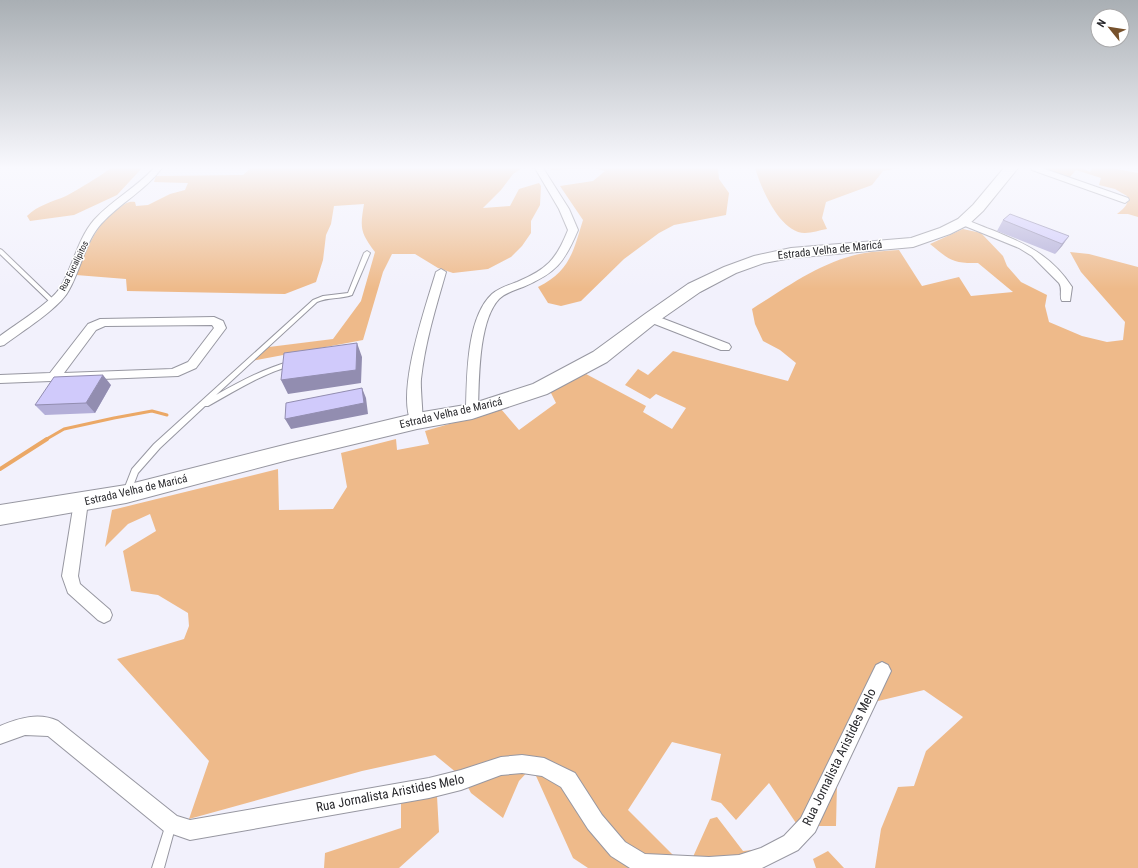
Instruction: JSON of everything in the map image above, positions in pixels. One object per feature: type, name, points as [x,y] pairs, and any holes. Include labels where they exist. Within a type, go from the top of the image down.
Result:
[{"type":"main road","name":"Estrada Velha de Maricá","points":[[0,515],[126,494],[288,452],[416,421],[472,410],[540,389],[600,356],[694,288],[730,270],[760,259],[791,253],[830,248],[869,247],[913,242],[945,231],[963,222],[977,209]]},
{"type":"street","name":"Rua Eucalipitos","points":[[0,342],[53,302],[64,290],[90,232],[96,223],[114,209]]},
{"type":"street","points":[[472,410],[473,372],[482,320],[488,306],[495,297],[506,290],[531,280],[554,267],[564,252],[573,230],[564,209]]},
{"type":"street","points":[[963,222],[1022,246],[1035,254],[1063,280],[1067,287],[1066,299]]},
{"type":"street","points":[[416,421],[413,398],[415,370],[440,272]]},
{"type":"street","points":[[651,318],[725,347]]},
{"type":"street","points":[[0,379],[53,378],[174,373],[192,365],[220,328],[219,324],[214,321],[104,322],[92,327],[53,378]]},
{"type":"street","points":[[81,502],[70,576],[74,588],[104,615]]},
{"type":"street","name":"Rua Jornalista Aristides Melo","points":[[0,736],[17,728],[32,724],[52,727],[171,824],[190,830],[429,788],[462,780],[501,766],[522,764],[544,767],[568,780],[595,822],[618,849],[643,864],[709,867],[739,865],[765,858],[791,843],[808,825],[882,672]]},
{"type":"lane","points":[[0,251],[53,302]]},
{"type":"lane","points":[[126,494],[135,471],[157,446],[315,301],[321,298],[344,297],[350,294],[367,253]]},
{"type":"lane","points":[[195,410],[257,374],[277,366],[298,362]]},
{"type":"lane","points":[[158,868],[171,824]]},
{"type":"shaded area","points":[[36,209],[88,209],[74,215],[30,221],[27,216]]},
{"type":"shaded area","points":[[118,209],[334,209],[331,224],[326,235],[323,260],[316,282],[285,294],[127,291],[126,279],[76,275],[93,238],[111,214]]},
{"type":"shaded area","points":[[363,209],[538,209],[531,221],[531,233],[522,246],[511,257],[488,269],[453,273],[438,268],[415,254],[392,254],[383,272],[363,340],[252,361],[269,347],[333,339],[361,301],[375,252],[362,230]]},
{"type":"shaded area","points":[[575,209],[727,209],[726,215],[674,225],[659,233],[624,259],[581,301],[561,306],[548,303],[538,287],[549,281],[564,267],[569,260],[583,220]]},
{"type":"shaded area","points":[[773,209],[824,209],[822,218],[827,229],[810,233],[796,231],[787,226]]},
{"type":"shaded area","points":[[1123,209],[1138,209],[1138,217],[1128,214],[1117,214]]},
{"type":"shaded area","points":[[963,229],[981,233],[1003,256],[1007,266],[1021,282],[1047,295],[1045,306],[1049,322],[1082,336],[1107,342],[1123,340],[1125,322],[1081,272],[1070,252],[1089,254],[1138,267],[1138,868],[875,868],[881,829],[898,787],[914,786],[926,751],[963,717],[924,690],[874,702],[837,783],[836,826],[798,826],[769,783],[736,820],[721,803],[711,800],[721,754],[672,742],[628,810],[677,859],[674,868],[588,868],[573,858],[532,767],[519,781],[503,818],[471,793],[463,778],[435,755],[362,771],[189,819],[209,761],[117,659],[184,639],[189,626],[188,613],[158,595],[131,591],[123,551],[156,531],[150,514],[128,524],[105,547],[112,510],[278,469],[279,510],[333,509],[347,487],[341,453],[396,439],[397,450],[429,444],[425,431],[501,409],[519,430],[556,403],[550,391],[586,374],[646,406],[643,412],[672,429],[686,408],[656,394],[650,399],[625,385],[638,369],[648,375],[673,351],[788,381],[796,363],[780,350],[763,341],[755,324],[752,309],[792,283],[820,268],[865,253],[899,250],[922,286],[959,277],[971,296],[1013,292],[978,263],[962,263],[951,260],[930,244]]},
{"type":"shaded area","points":[[401,794],[437,796],[439,832],[399,868],[324,868],[325,853],[401,828]]},
{"type":"shaded area","points":[[717,817],[743,851],[753,850],[750,868],[688,868],[710,819]]},
{"type":"shaded area","points":[[828,851],[844,868],[816,868],[813,859]]},
{"type":"building","points":[[1010,214],[1069,236],[1062,244],[1003,220]]},
{"type":"building","points":[[357,343],[356,370],[281,380],[284,353]]},
{"type":"building","points":[[103,375],[86,403],[35,405],[54,377]]},
{"type":"building","points":[[362,388],[364,403],[285,419],[286,403]]},
{"type":"waterway","points":[[45,440],[64,429],[114,418],[152,411],[167,415]]},
{"type":"waterway","points":[[0,469],[47,439]]}]
